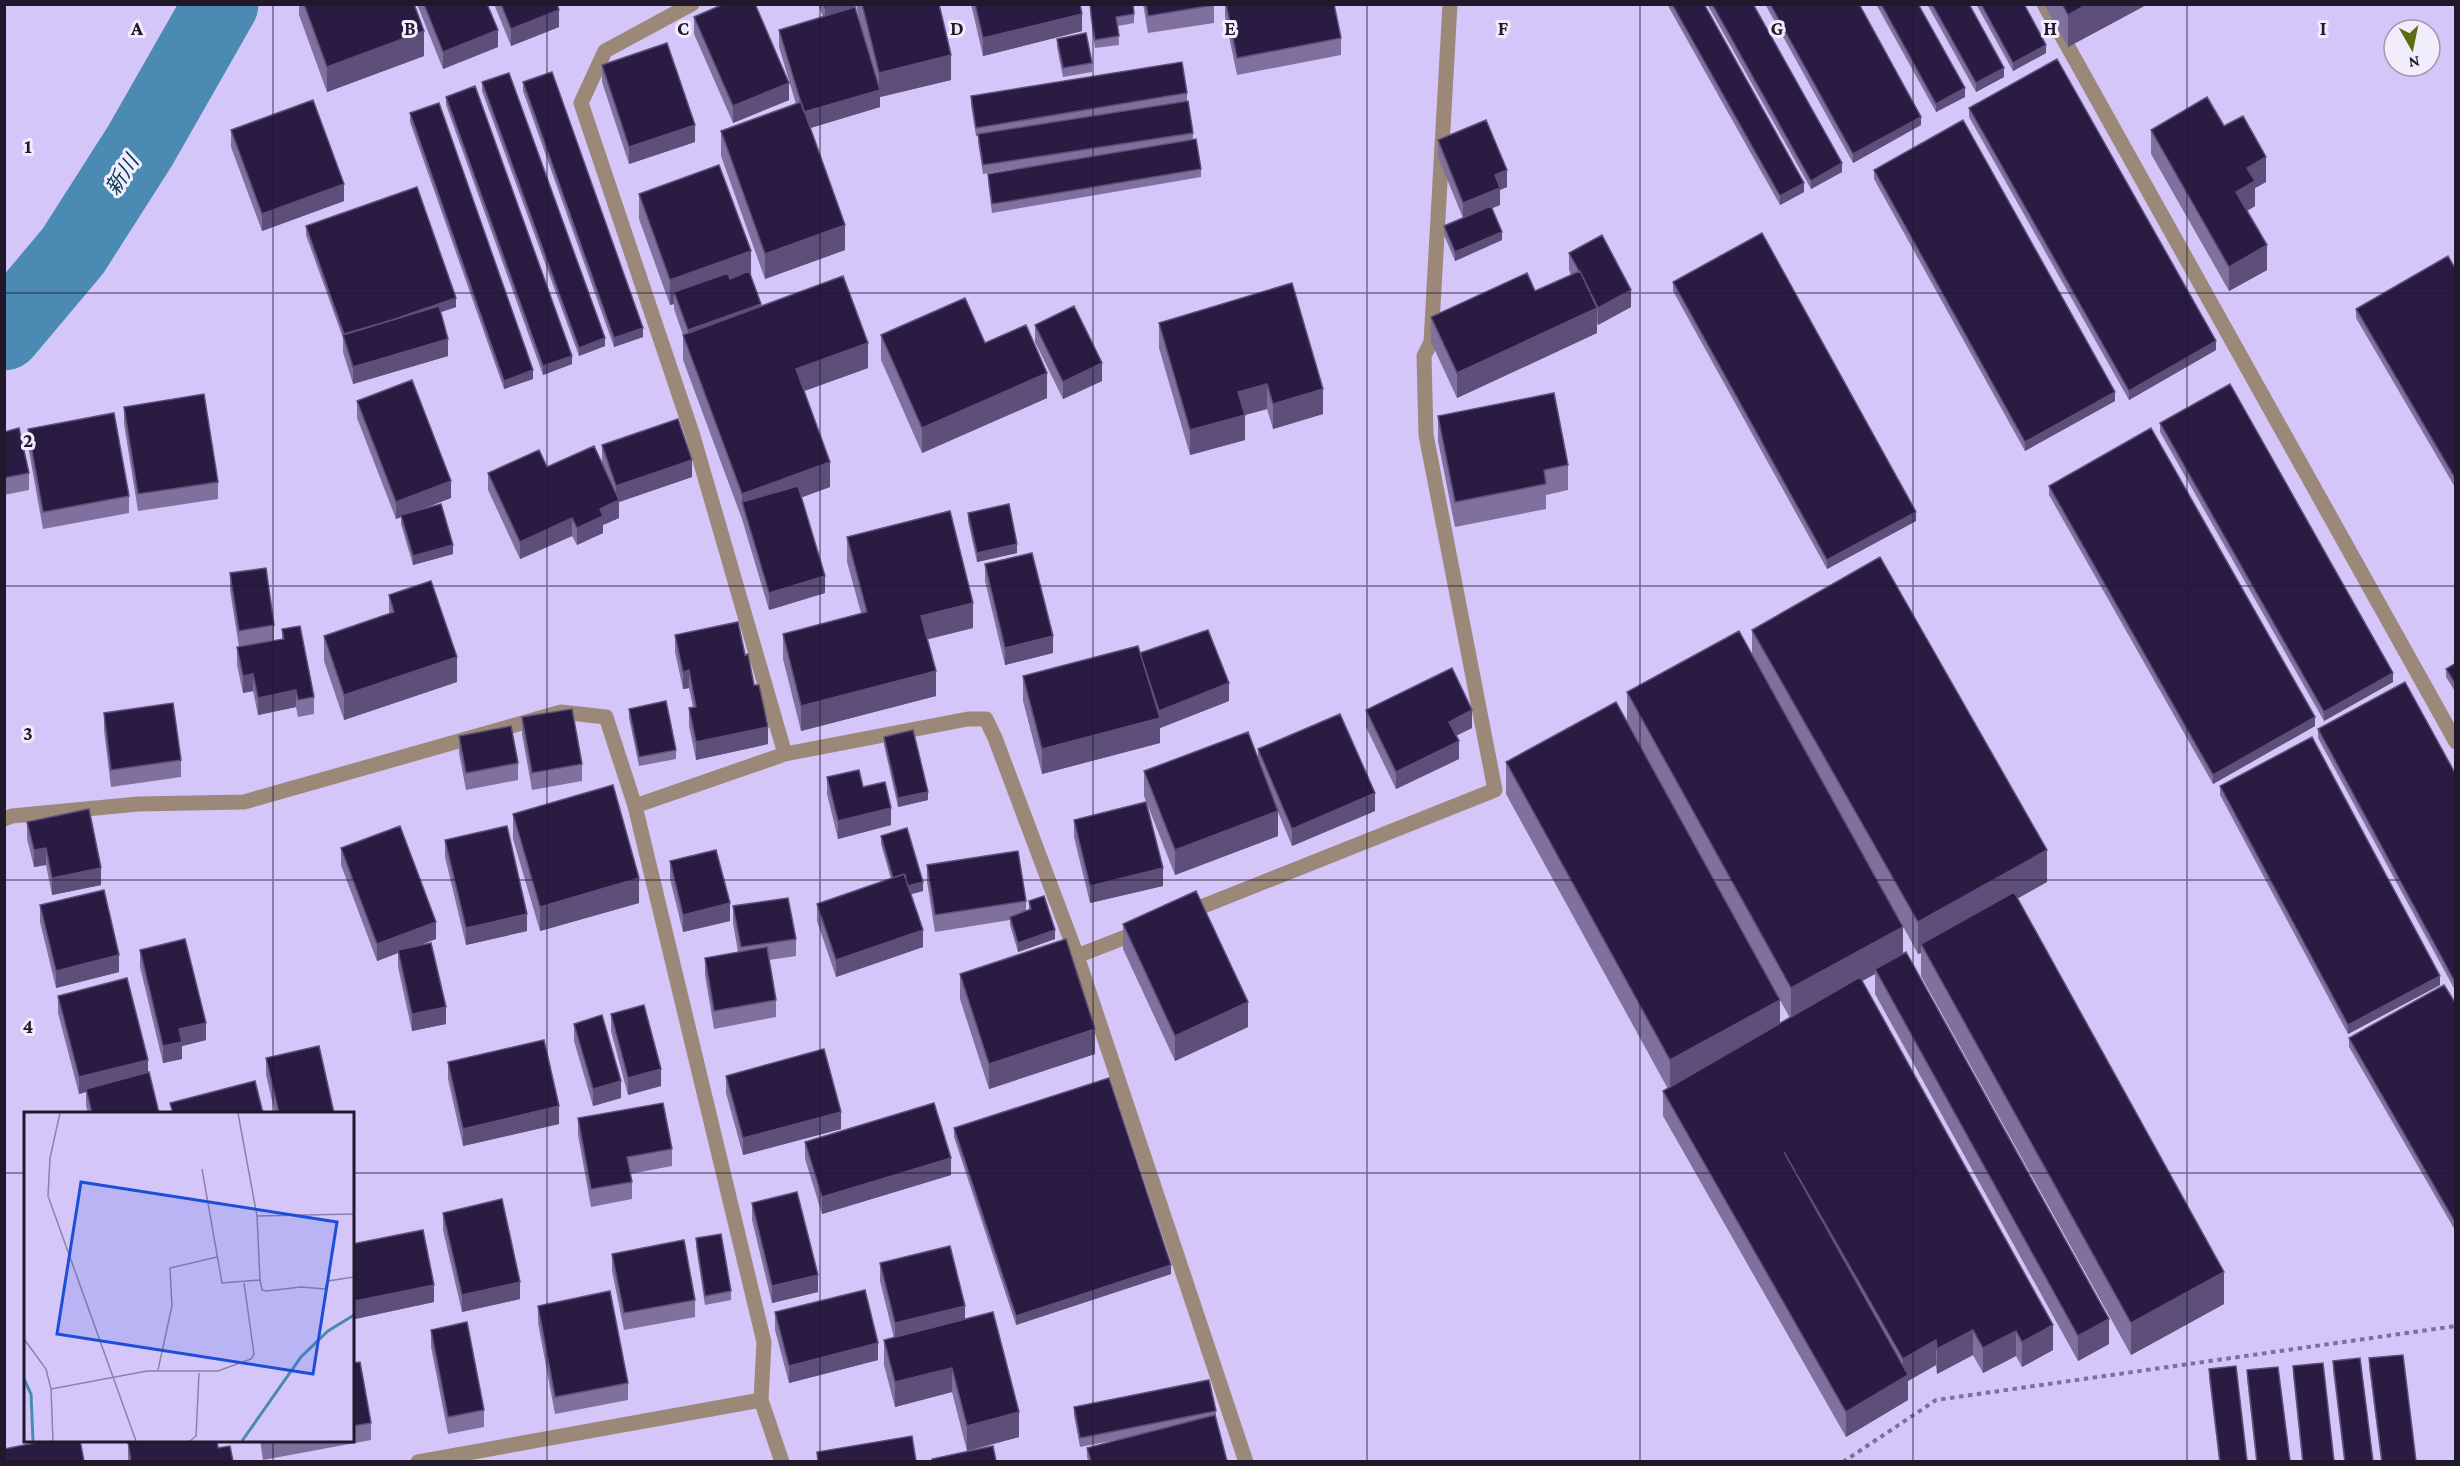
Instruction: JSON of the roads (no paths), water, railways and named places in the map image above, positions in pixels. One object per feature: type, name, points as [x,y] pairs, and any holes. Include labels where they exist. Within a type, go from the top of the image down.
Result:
[{"type":"street","points":[[692,4],[605,51],[581,103],[693,436],[785,754]]},
{"type":"street","points":[[1176,917],[1495,790],[1426,435],[1424,356],[1431,342],[1450,4]]},
{"type":"street","points":[[2044,4],[2456,742]]},
{"type":"street","points":[[4,819],[12,816],[138,804],[244,802],[561,712],[606,717],[635,806],[764,1342],[761,1400],[782,1461]]},
{"type":"street","points":[[635,806],[785,754],[968,719],[986,719],[1077,956],[1246,1461]]},
{"type":"street","points":[[1077,956],[1154,926]]},
{"type":"street","points":[[418,1461],[761,1400]]},
{"type":"waterway","name":"新川","points":[[4,333],[73,251],[140,146],[221,4]]}]
